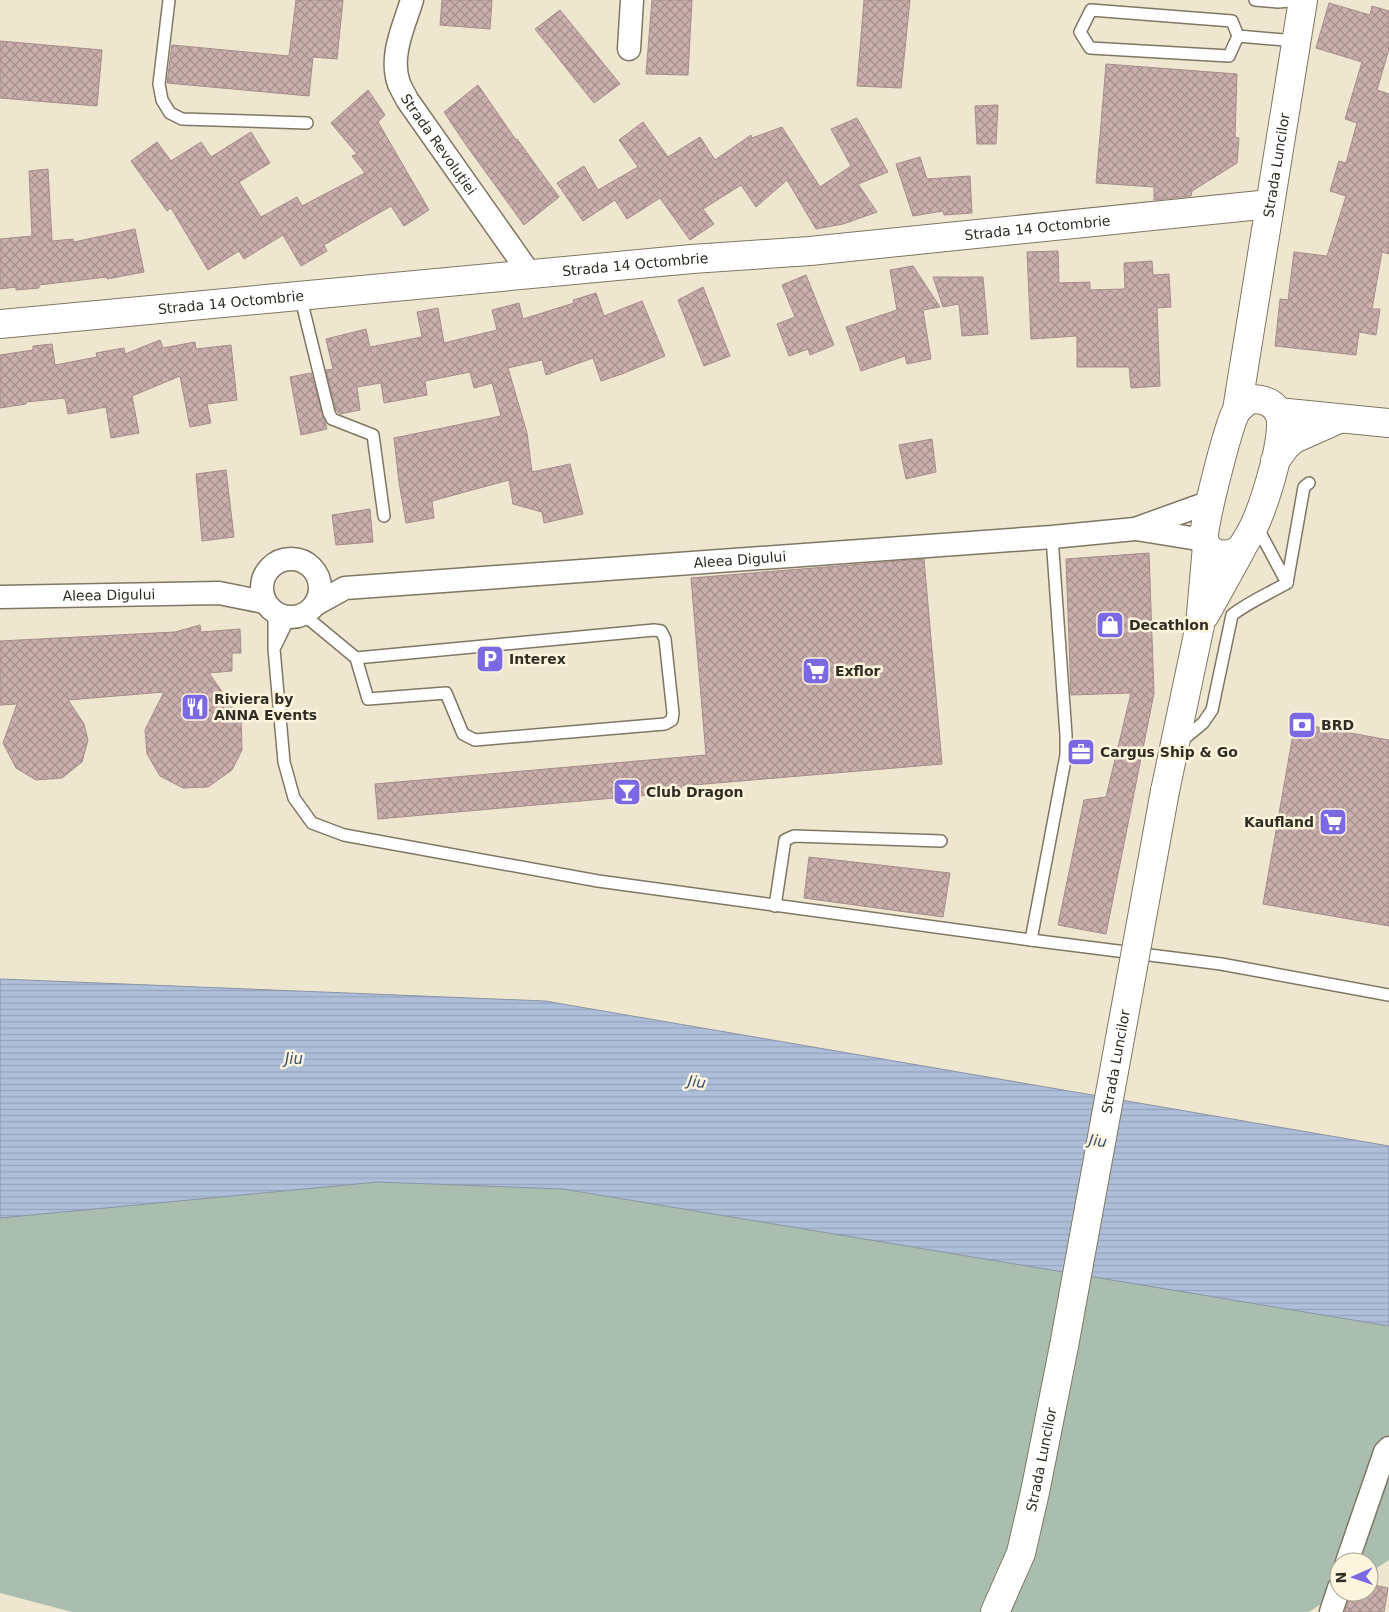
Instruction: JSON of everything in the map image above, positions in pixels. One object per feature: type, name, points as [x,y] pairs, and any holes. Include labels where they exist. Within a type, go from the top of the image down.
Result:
[{"type":"main road","name":"Strada Luncilor","points":[[995,1612],[1021,1553],[1035,1492],[1064,1346],[1165,791],[1200,625],[1210,502],[1229,427],[1237,410],[1296,41],[1290,0]]},
{"type":"main road","name":"Strada 14 Octombrie","points":[[0,324],[692,259],[810,251],[1270,204]]},
{"type":"main road","name":"Strada Luncilor","points":[[1200,625],[1256,523],[1275,461],[1280,436],[1280,418],[1270,406],[1250,332]]},
{"type":"main road","points":[[1237,410],[1250,399],[1270,406],[1389,424]]},
{"type":"main road","points":[[1275,461],[1294,439],[1341,418]]},
{"type":"main road","points":[[1206,543],[1213,551],[1222,555],[1241,550]]},
{"type":"street","name":"Strada Revoluției","points":[[412,0],[397,46],[396,67],[399,82],[408,102],[530,274]]},
{"type":"street","points":[[628,49],[632,0]]},
{"type":"street","name":"Aleea Digului","points":[[0,597],[219,593],[289,610],[345,588],[1052,537],[1135,529],[1210,502]]},
{"type":"street","name":"Aleea Digului","points":[[1135,529],[1206,543]]},
{"type":"street","points":[[307,563],[317,575],[320,590],[289,610],[261,586],[266,572],[277,562],[292,558],[307,563],[345,588]]},
{"type":"street","name":"Aleea Digului","points":[[219,593],[266,572]]},
{"type":"street","points":[[1350,1552],[1385,1452],[1389,1448]]},
{"type":"lane","points":[[169,0],[159,84],[162,100],[170,113],[182,119],[307,123]]},
{"type":"lane","points":[[1255,0],[1290,0]]},
{"type":"lane","points":[[1091,10],[1232,21],[1238,36],[1229,56],[1090,48],[1080,32],[1091,10]]},
{"type":"lane","points":[[1238,36],[1296,41]]},
{"type":"lane","points":[[300,295],[332,419],[373,435],[384,516]]},
{"type":"lane","points":[[1287,583],[1304,487],[1309,483]]},
{"type":"lane","points":[[1256,523],[1287,583]]},
{"type":"lane","points":[[1031,940],[1066,755],[1052,537]]},
{"type":"lane","points":[[1175,746],[1203,724],[1212,710],[1232,615],[1247,603],[1287,583]]},
{"type":"lane","points":[[356,658],[661,631],[666,639],[673,713],[672,720],[665,724],[475,740],[463,734],[446,692],[368,699],[356,658],[289,610],[274,649],[284,762],[294,798],[312,823],[344,835],[588,879],[775,906],[1222,964],[1389,994]]},
{"type":"lane","points":[[775,906],[785,840],[794,836],[941,842]]},
{"type":"green space","points":[[378,1182],[563,1189],[1389,1326],[1389,1560],[1379,1566],[1379,1552],[1329,1552],[1329,1599],[1309,1612],[72,1612],[0,1593],[0,1218]]},
{"type":"water","name":"Jiu","points":[[0,979],[545,1001],[1389,1146],[1389,1326],[563,1189],[378,1182],[0,1218]]},
{"type":"building","points":[[296,0],[343,0],[337,59],[313,57],[309,96],[167,83],[172,45],[289,56]]},
{"type":"building","points":[[442,0],[492,0],[490,29],[440,25]]},
{"type":"building","points":[[652,0],[692,0],[688,75],[646,74]]},
{"type":"building","points":[[864,0],[910,0],[901,88],[857,86]]},
{"type":"building","points":[[1329,3],[1370,15],[1372,6],[1389,11],[1389,49],[1377,90],[1389,94],[1389,254],[1382,252],[1372,309],[1380,309],[1376,335],[1359,332],[1356,355],[1275,346],[1280,299],[1288,300],[1294,252],[1327,256],[1346,196],[1330,191],[1339,161],[1346,163],[1357,123],[1345,119],[1362,62],[1316,48]]},
{"type":"building","points":[[560,10],[620,84],[594,103],[535,29]]},
{"type":"building","points":[[0,41],[102,50],[97,106],[0,98]]},
{"type":"building","points":[[1106,64],[1237,74],[1235,137],[1239,138],[1237,163],[1192,191],[1191,196],[1154,200],[1154,187],[1096,183]]},
{"type":"building","points":[[478,85],[559,197],[524,225],[444,112]]},
{"type":"building","points":[[368,90],[385,115],[378,122],[429,210],[404,226],[391,206],[324,245],[327,251],[301,266],[283,235],[244,259],[239,251],[208,270],[171,208],[167,211],[131,161],[157,142],[171,161],[201,142],[211,157],[251,132],[270,163],[239,182],[261,217],[297,197],[302,206],[365,173],[352,156],[357,154],[331,123]]},
{"type":"building","points":[[998,105],[996,144],[977,144],[975,106]]},
{"type":"building","points":[[857,118],[888,172],[858,184],[877,212],[843,224],[816,229],[787,180],[756,207],[741,185],[703,209],[714,224],[690,240],[660,198],[627,219],[615,200],[583,221],[557,183],[584,166],[598,190],[638,167],[619,140],[643,122],[668,157],[700,137],[715,160],[751,135],[752,138],[782,127],[820,187],[851,166],[831,129]]},
{"type":"building","points":[[920,157],[927,179],[970,176],[972,213],[944,215],[943,211],[913,216],[896,164]]},
{"type":"building","points":[[48,169],[52,241],[73,239],[74,242],[135,229],[144,272],[107,279],[107,277],[39,285],[39,288],[16,290],[16,287],[0,289],[0,239],[32,236],[29,171]]},
{"type":"building","points":[[1058,251],[1059,283],[1090,282],[1090,290],[1125,289],[1124,263],[1152,261],[1153,275],[1169,274],[1171,307],[1157,308],[1160,386],[1131,388],[1129,367],[1077,367],[1077,336],[1031,339],[1027,252]]},
{"type":"building","points":[[913,266],[940,307],[923,310],[931,359],[907,364],[905,356],[861,371],[846,327],[897,310],[890,270]]},
{"type":"building","points":[[806,275],[834,345],[810,355],[808,349],[789,356],[777,324],[795,317],[782,285]]},
{"type":"building","points":[[933,277],[983,277],[988,334],[962,336],[959,304],[943,307]]},
{"type":"building","points":[[703,287],[730,356],[704,366],[678,300]]},
{"type":"building","points":[[596,293],[604,316],[642,301],[665,356],[601,381],[593,358],[546,375],[542,360],[508,368],[527,433],[532,472],[570,464],[583,514],[544,523],[542,512],[513,504],[509,480],[432,501],[434,518],[406,523],[394,438],[501,416],[492,383],[474,388],[470,372],[425,381],[427,395],[384,403],[381,383],[357,387],[360,410],[340,414],[336,410],[326,370],[333,369],[326,339],[366,329],[370,347],[422,337],[417,312],[438,308],[444,343],[497,330],[492,310],[519,303],[523,319],[574,303],[573,300]]},
{"type":"building","points":[[160,340],[163,348],[195,342],[196,349],[231,345],[237,400],[207,404],[211,423],[190,427],[180,376],[132,396],[139,433],[111,438],[106,407],[68,414],[65,398],[26,402],[26,404],[0,408],[0,355],[33,350],[33,346],[52,344],[55,365],[97,357],[96,353],[124,348],[125,354]]},
{"type":"building","points":[[311,373],[327,429],[301,435],[290,377]]},
{"type":"building","points":[[932,439],[936,472],[906,479],[899,445]]},
{"type":"building","points":[[226,470],[234,537],[202,541],[196,474]]},
{"type":"building","points":[[370,509],[373,542],[336,545],[332,515]]},
{"type":"building","points":[[1149,553],[1154,693],[1106,934],[1058,925],[1084,800],[1106,797],[1131,693],[1071,695],[1066,559]]},
{"type":"building","name":"Exflor","points":[[924,559],[942,764],[681,786],[682,792],[378,819],[375,784],[706,755],[691,578]]},
{"type":"building","name":"Riviera by ANNA Events","points":[[200,625],[201,632],[240,629],[241,653],[232,653],[232,671],[209,673],[241,719],[242,750],[232,770],[208,787],[183,788],[160,776],[147,754],[145,730],[164,692],[68,700],[84,724],[88,740],[82,762],[62,778],[36,780],[16,768],[3,743],[17,704],[0,705],[0,641],[175,632]]},
{"type":"building","name":"Kaufland","points":[[1295,723],[1389,740],[1389,926],[1263,904]]},
{"type":"building","points":[[809,857],[950,873],[943,917],[804,898]]},
{"type":"building","points":[[1379,1586],[1388,1588],[1384,1612],[1345,1612],[1348,1602],[1379,1602]]},
{"type":"place","name":"Decathlon","points":[[1110,625]]},
{"type":"place","name":"Interex","points":[[490,659]]},
{"type":"place","name":"Exflor","points":[[816,671]]},
{"type":"place","name":"Riviera by ANNA Events","points":[[195,707]]},
{"type":"place","name":"BRD","points":[[1302,725]]},
{"type":"place","name":"Cargus Ship & Go","points":[[1081,752]]},
{"type":"place","name":"Club Dragon","points":[[627,792]]},
{"type":"place","name":"Kaufland","points":[[1333,822]]}]
